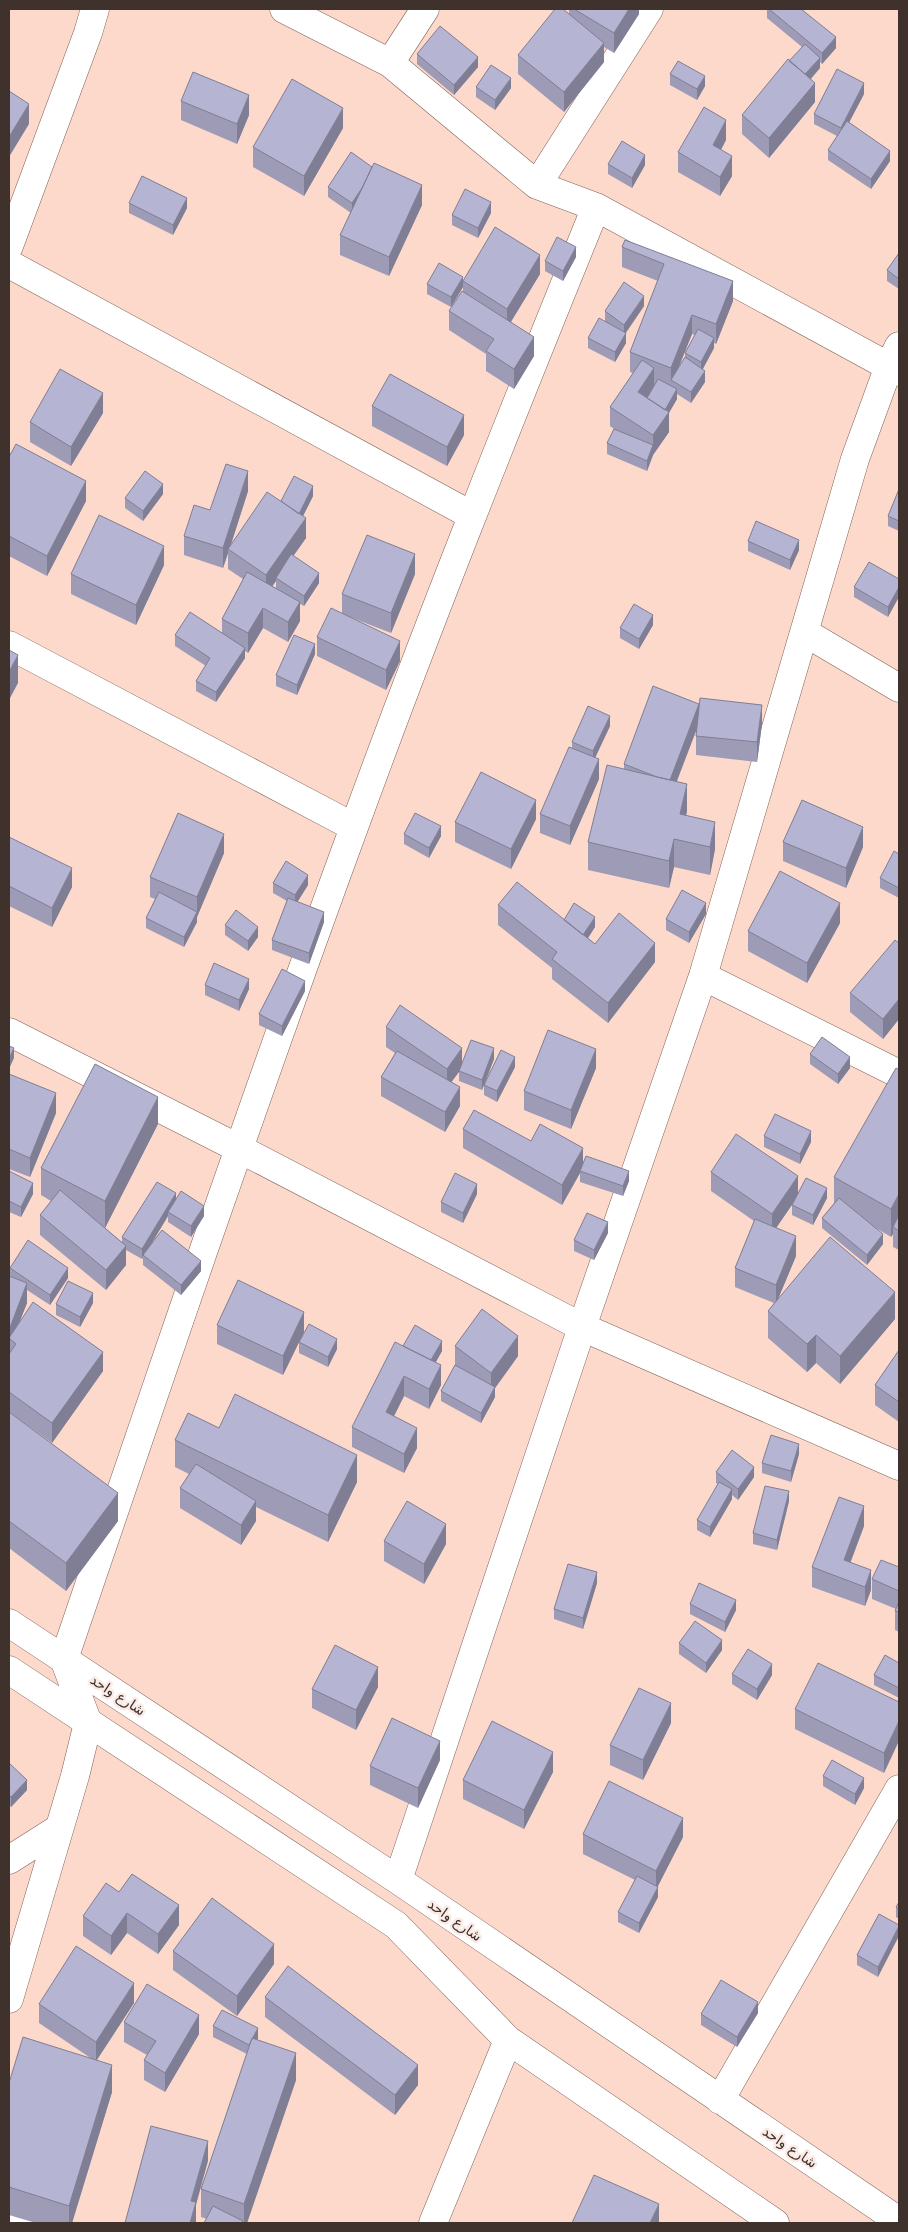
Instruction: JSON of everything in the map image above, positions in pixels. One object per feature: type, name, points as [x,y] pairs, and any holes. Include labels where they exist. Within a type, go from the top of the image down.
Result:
[{"type":"street","points":[[9,246],[88,33],[95,9]]},
{"type":"street","points":[[284,9],[390,63],[537,185],[596,207],[896,361],[855,459],[703,976],[582,1327],[398,1880]]},
{"type":"street","points":[[390,63],[425,9]]},
{"type":"street","points":[[537,185],[649,9]]},
{"type":"street","points":[[9,1999],[75,1776],[88,1723],[64,1659],[238,1148],[354,828],[471,515],[596,207]]},
{"type":"street","points":[[9,264],[471,515]]},
{"type":"street","points":[[804,632],[899,688]]},
{"type":"street","points":[[9,644],[354,828]]},
{"type":"street","points":[[703,976],[899,1074]]},
{"type":"street","points":[[9,1032],[238,1148],[582,1327],[899,1466]]},
{"type":"street","name":"شارع واحد","points":[[9,1623],[398,1880],[899,2221]]},
{"type":"street","points":[[9,1670],[396,1925],[508,2040],[775,2223]]},
{"type":"street","points":[[720,2100],[899,1789]]},
{"type":"street","points":[[9,1860],[58,1829]]},
{"type":"street","points":[[433,2223],[508,2040]]},
{"type":"street","points":[[9,2214],[25,2223]]},
{"type":"building","points":[[555,9],[563,9],[604,43],[564,92],[518,55]]},
{"type":"building","points":[[574,9],[629,9],[614,33]]},
{"type":"building","points":[[769,9],[801,9],[836,37],[822,53]]},
{"type":"building","points":[[440,26],[478,57],[454,85],[417,54]]},
{"type":"building","points":[[805,44],[820,58],[805,74],[789,61]]},
{"type":"building","points":[[788,59],[815,83],[769,138],[742,115]]},
{"type":"building","points":[[678,61],[705,76],[697,89],[670,74]]},
{"type":"building","points":[[491,65],[511,78],[495,100],[476,87]]},
{"type":"building","points":[[837,69],[864,83],[841,128],[814,114]]},
{"type":"building","points":[[193,72],[249,95],[237,124],[181,101]]},
{"type":"building","points":[[292,79],[343,108],[304,176],[253,147]]},
{"type":"building","points":[[9,91],[29,104],[9,137]]},
{"type":"building","points":[[704,107],[726,120],[713,145],[732,156],[720,177],[678,152]]},
{"type":"building","points":[[847,121],[890,151],[871,179],[828,150]]},
{"type":"building","points":[[622,141],[645,155],[632,178],[608,164]]},
{"type":"building","points":[[351,152],[372,167],[352,203],[328,187]]},
{"type":"building","points":[[374,163],[422,185],[389,257],[340,235]]},
{"type":"building","points":[[142,176],[187,198],[173,225],[129,203]]},
{"type":"building","points":[[465,189],[491,202],[478,228],[452,215]]},
{"type":"building","points":[[495,227],[540,255],[507,309],[463,281]]},
{"type":"building","points":[[557,237],[576,247],[563,271],[545,261]]},
{"type":"building","points":[[625,240],[733,281],[716,324],[692,315],[671,368],[630,352],[664,264],[622,247]]},
{"type":"building","points":[[899,253],[899,279],[887,270]]},
{"type":"building","points":[[439,263],[463,277],[451,297],[427,284]]},
{"type":"building","points":[[624,282],[644,296],[624,325],[605,311]]},
{"type":"building","points":[[462,291],[534,337],[514,369],[486,351],[494,339],[449,311]]},
{"type":"building","points":[[599,318],[626,333],[615,352],[588,338]]},
{"type":"building","points":[[698,329],[714,338],[701,362],[685,353]]},
{"type":"building","points":[[685,357],[705,371],[691,392],[671,380]]},
{"type":"building","points":[[642,360],[654,368],[638,392],[669,412],[653,435],[610,407]]},
{"type":"building","points":[[60,369],[103,393],[71,447],[30,422]]},
{"type":"building","points":[[390,374],[464,415],[447,447],[372,406]]},
{"type":"building","points":[[658,379],[677,389],[665,410],[647,398]]},
{"type":"building","points":[[614,429],[653,445],[647,461],[607,443]]},
{"type":"building","points":[[16,444],[86,481],[47,556],[9,536],[9,457]]},
{"type":"building","points":[[226,464],[248,471],[223,548],[184,536],[194,505],[210,510]]},
{"type":"building","points":[[145,471],[163,484],[143,511],[125,498]]},
{"type":"building","points":[[294,476],[313,486],[299,514],[281,501]]},
{"type":"building","points":[[899,489],[899,521],[888,516]]},
{"type":"building","points":[[267,492],[306,518],[266,575],[228,549]]},
{"type":"building","points":[[99,515],[164,546],[136,605],[71,574]]},
{"type":"building","points":[[756,521],[799,540],[790,560],[748,541]]},
{"type":"building","points":[[367,535],[415,554],[391,613],[342,594]]},
{"type":"building","points":[[291,554],[319,573],[304,596],[276,578]]},
{"type":"building","points":[[869,562],[899,579],[899,587],[888,607],[854,587]]},
{"type":"building","points":[[247,572],[300,602],[288,622],[263,608],[248,633],[222,619]]},
{"type":"building","points":[[634,604],[653,615],[639,639],[620,628]]},
{"type":"building","points":[[331,608],[400,641],[386,670],[317,637]]},
{"type":"building","points":[[190,612],[245,648],[216,692],[196,681],[210,658],[175,635]]},
{"type":"building","points":[[294,635],[315,644],[297,685],[276,675]]},
{"type":"building","points":[[9,650],[18,655],[9,672]]},
{"type":"building","points":[[653,686],[699,704],[670,780],[624,764]]},
{"type":"building","points":[[700,698],[762,705],[757,742],[696,736]]},
{"type":"building","points":[[588,706],[610,716],[593,751],[572,742]]},
{"type":"building","points":[[569,747],[599,759],[570,826],[540,814]]},
{"type":"building","points":[[607,765],[687,784],[680,814],[715,822],[710,847],[674,839],[669,861],[588,842]]},
{"type":"building","points":[[481,772],[536,800],[511,849],[455,822]]},
{"type":"building","points":[[802,800],[863,827],[846,868],[783,842]]},
{"type":"building","points":[[178,813],[224,834],[197,897],[150,877]]},
{"type":"building","points":[[415,813],[441,826],[429,848],[404,834]]},
{"type":"building","points":[[9,837],[72,868],[52,908],[9,886]]},
{"type":"building","points":[[894,851],[899,854],[899,888],[880,878]]},
{"type":"building","points":[[286,861],[308,875],[295,895],[273,883]]},
{"type":"building","points":[[780,871],[840,903],[807,963],[748,931]]},
{"type":"building","points":[[517,882],[595,944],[619,913],[655,943],[608,1003],[552,959],[557,952],[498,905]]},
{"type":"building","points":[[682,890],[706,903],[689,932],[666,919]]},
{"type":"building","points":[[159,892],[197,912],[184,937],[146,918]]},
{"type":"building","points":[[288,898],[324,912],[309,953],[272,940]]},
{"type":"building","points":[[574,903],[595,917],[583,935],[564,920]]},
{"type":"building","points":[[236,910],[258,927],[248,941],[225,925]]},
{"type":"building","points":[[895,940],[899,943],[899,999],[883,1019],[850,993]]},
{"type":"building","points":[[214,963],[249,979],[239,1000],[205,985]]},
{"type":"building","points":[[282,969],[305,981],[282,1026],[259,1014]]},
{"type":"building","points":[[400,1005],[462,1048],[447,1069],[386,1027]]},
{"type":"building","points":[[548,1030],[596,1049],[571,1110],[524,1091]]},
{"type":"building","points":[[822,1037],[850,1057],[838,1074],[810,1054]]},
{"type":"building","points":[[471,1040],[494,1048],[482,1080],[459,1071]]},
{"type":"building","points":[[9,1046],[14,1048],[9,1058]]},
{"type":"building","points":[[501,1050],[515,1057],[497,1091],[484,1085]]},
{"type":"building","points":[[397,1051],[460,1087],[445,1112],[381,1077]]},
{"type":"building","points":[[95,1064],[158,1097],[105,1201],[41,1168]]},
{"type":"building","points":[[896,1068],[899,1070],[899,1194],[891,1209],[834,1177]]},
{"type":"building","points":[[9,1074],[56,1093],[30,1158],[9,1149]]},
{"type":"building","points":[[474,1110],[531,1141],[540,1124],[583,1148],[562,1185],[463,1129]]},
{"type":"building","points":[[775,1114],[811,1131],[800,1154],[764,1136]]},
{"type":"building","points":[[736,1134],[798,1176],[772,1214],[711,1172]]},
{"type":"building","points":[[586,1156],[629,1171],[623,1186],[580,1171]]},
{"type":"building","points":[[9,1171],[33,1183],[21,1207],[9,1201]]},
{"type":"building","points":[[455,1173],[477,1184],[463,1213],[441,1202]]},
{"type":"building","points":[[806,1178],[827,1188],[813,1215],[792,1205]]},
{"type":"building","points":[[157,1182],[176,1193],[142,1249],[122,1237]]},
{"type":"building","points":[[60,1190],[126,1246],[106,1270],[40,1215]]},
{"type":"building","points":[[181,1191],[204,1206],[191,1226],[168,1212]]},
{"type":"building","points":[[839,1198],[883,1234],[867,1255],[822,1218]]},
{"type":"building","points":[[587,1213],[608,1222],[594,1250],[574,1240]]},
{"type":"building","points":[[899,1215],[899,1231],[893,1227]]},
{"type":"building","points":[[755,1219],[796,1236],[776,1285],[735,1268]]},
{"type":"building","points":[[162,1230],[201,1261],[181,1285],[143,1255]]},
{"type":"building","points":[[830,1237],[895,1292],[840,1356],[816,1335],[807,1344],[768,1311]]},
{"type":"building","points":[[28,1240],[68,1268],[50,1295],[10,1268]]},
{"type":"building","points":[[9,1276],[27,1283],[9,1330]]},
{"type":"building","points":[[238,1280],[304,1312],[283,1356],[217,1325]]},
{"type":"building","points":[[68,1281],[93,1293],[80,1317],[56,1304]]},
{"type":"building","points":[[33,1302],[103,1352],[52,1423],[9,1392],[9,1354],[16,1344],[9,1338]]},
{"type":"building","points":[[482,1309],[518,1336],[491,1373],[455,1346]]},
{"type":"building","points":[[309,1324],[337,1339],[328,1357],[299,1342]]},
{"type":"building","points":[[415,1325],[442,1341],[431,1360],[403,1346]]},
{"type":"building","points":[[395,1342],[441,1365],[429,1389],[404,1376],[386,1412],[417,1428],[404,1454],[352,1427]]},
{"type":"building","points":[[899,1350],[899,1402],[875,1385]]},
{"type":"building","points":[[455,1365],[495,1387],[481,1413],[441,1391]]},
{"type":"building","points":[[235,1394],[357,1455],[328,1515],[175,1440],[188,1413],[219,1428]]},
{"type":"building","points":[[9,1412],[118,1493],[66,1563],[9,1521]]},
{"type":"building","points":[[771,1435],[799,1444],[791,1471],[762,1463]]},
{"type":"building","points":[[732,1450],[754,1467],[738,1489],[716,1472]]},
{"type":"building","points":[[196,1464],[256,1501],[241,1525],[180,1488]]},
{"type":"building","points":[[719,1482],[732,1489],[710,1527],[697,1520]]},
{"type":"building","points":[[765,1486],[789,1491],[777,1540],[753,1533]]},
{"type":"building","points":[[839,1497],[864,1506],[844,1560],[871,1570],[865,1587],[812,1567]]},
{"type":"building","points":[[407,1501],[446,1524],[424,1564],[384,1541]]},
{"type":"building","points":[[881,1560],[899,1567],[899,1591],[872,1579]]},
{"type":"building","points":[[568,1564],[597,1572],[583,1618],[554,1609]]},
{"type":"building","points":[[699,1583],[736,1600],[725,1622],[690,1604]]},
{"type":"building","points":[[899,1602],[899,1612],[895,1611]]},
{"type":"building","points":[[695,1621],[722,1640],[706,1663],[679,1643]]},
{"type":"building","points":[[335,1645],[378,1667],[356,1710],[312,1689]]},
{"type":"building","points":[[748,1649],[772,1664],[757,1689],[732,1674]]},
{"type":"building","points":[[885,1655],[899,1663],[899,1688],[874,1675]]},
{"type":"building","points":[[818,1663],[899,1702],[899,1721],[884,1753],[795,1709]]},
{"type":"building","points":[[639,1688],[671,1703],[643,1760],[610,1745]]},
{"type":"building","points":[[392,1718],[440,1741],[418,1788],[370,1766]]},
{"type":"building","points":[[492,1721],[553,1752],[524,1810],[463,1780]]},
{"type":"building","points":[[832,1760],[864,1778],[855,1794],[823,1776]]},
{"type":"building","points":[[9,1763],[27,1780],[11,1797],[9,1795]]},
{"type":"building","points":[[609,1781],[683,1818],[656,1871],[583,1834]]},
{"type":"building","points":[[132,1874],[179,1905],[158,1934],[127,1913],[111,1936],[83,1916],[106,1883],[119,1892]]},
{"type":"building","points":[[637,1876],[658,1887],[639,1923],[618,1912]]},
{"type":"building","points":[[212,1898],[274,1944],[237,1996],[173,1951]]},
{"type":"building","points":[[879,1914],[899,1926],[878,1967],[857,1955]]},
{"type":"building","points":[[76,1946],[134,1983],[96,2042],[39,2004]]},
{"type":"building","points":[[288,1966],[418,2065],[395,2095],[265,1997]]},
{"type":"building","points":[[721,1980],[758,2002],[737,2037],[701,2014]]},
{"type":"building","points":[[147,1984],[199,2015],[165,2073],[144,2060],[156,2041],[124,2022]]},
{"type":"building","points":[[222,2010],[258,2028],[249,2045],[213,2026]]},
{"type":"building","points":[[23,2037],[112,2065],[69,2206],[9,2187],[9,2083]]},
{"type":"building","points":[[252,2038],[296,2053],[244,2204],[201,2189]]},
{"type":"building","points":[[151,2126],[208,2141],[191,2201],[196,2202],[190,2223],[125,2223]]},
{"type":"building","points":[[594,2175],[659,2204],[650,2223],[572,2223]]},
{"type":"building","points":[[213,2206],[243,2221],[241,2223],[204,2223]]}]
